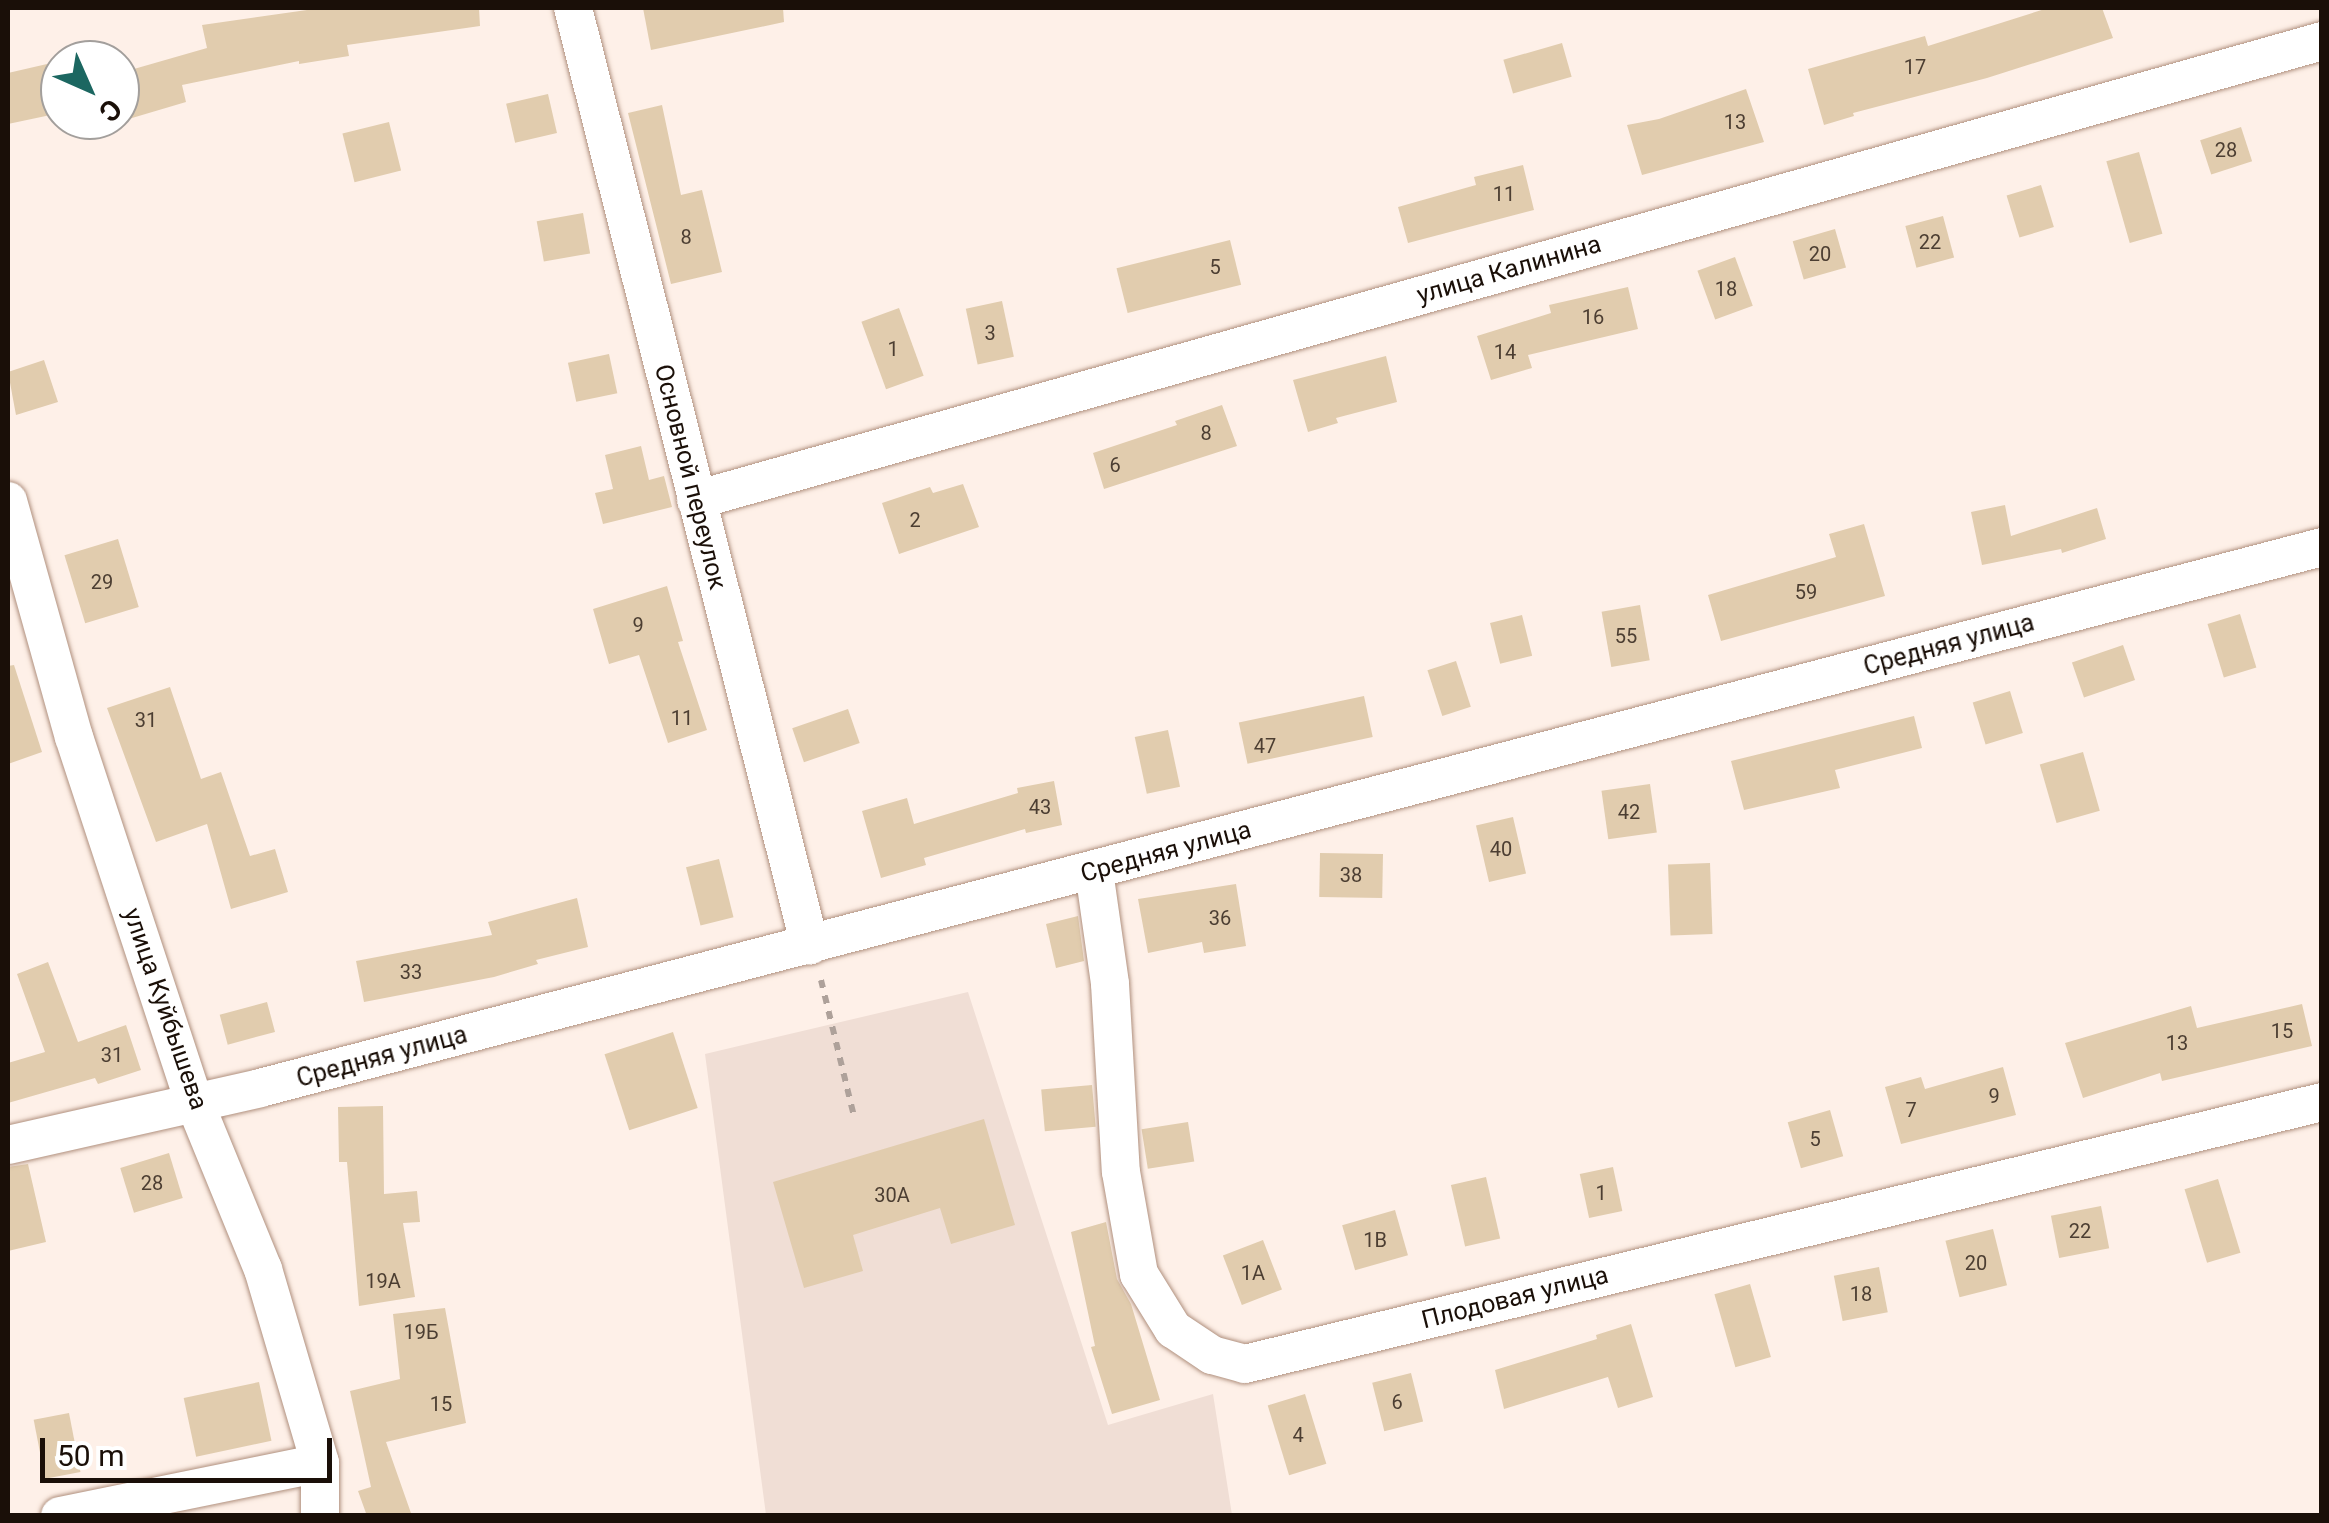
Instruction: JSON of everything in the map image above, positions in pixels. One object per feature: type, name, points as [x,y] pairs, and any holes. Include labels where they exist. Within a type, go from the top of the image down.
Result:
[{"type":"street","name":"Основной переулок","points":[[573,8],[810,946]]},
{"type":"street","name":"улица Калинина","points":[[696,500],[2322,40]]},
{"type":"street","name":"улица Куйбышева","points":[[8,501],[74,736],[194,1101],[263,1269],[320,1463],[320,1516]]},
{"type":"street","name":"Средняя улица","points":[[8,1145],[260,1088],[810,946],[2322,547]]},
{"type":"street","name":"Плодовая улица","points":[[1094,870],[1110,984],[1120,1172],[1139,1274],[1173,1329],[1212,1355],[1245,1364],[2322,1102]]},
{"type":"street","points":[[60,1516],[320,1463]]},
{"type":"path","points":[[810,946],[834,1024],[854,1116]]},
{"type":"shaded area","points":[[968,992],[1108,1425],[1213,1394],[1232,1515],[766,1515],[705,1054]]},
{"type":"building","points":[[321,8],[479,8],[480,26],[347,45],[349,56],[299,61],[182,85],[186,102],[140,116],[140,67],[207,48],[202,25]]},
{"type":"building","points":[[643,8],[783,8],[784,22],[651,50]]},
{"type":"building","points":[[2048,8],[2102,8],[2113,38],[1987,78],[1853,113],[1854,116],[1824,125],[1808,69],[1925,36],[1928,46]]},
{"type":"building","points":[[1562,43],[1572,77],[1513,93],[1503,60]]},
{"type":"building","points":[[40,66],[40,117],[8,124],[8,73]]},
{"type":"building","points":[[1746,89],[1764,142],[1642,175],[1627,125],[1659,119]]},
{"type":"building","points":[[548,94],[557,133],[515,143],[506,104]]},
{"type":"building","points":[[662,105],[681,195],[702,190],[722,272],[671,284],[628,113]]},
{"type":"building","points":[[389,122],[401,171],[355,182],[342,134]]},
{"type":"building","points":[[2241,127],[2252,161],[2211,175],[2200,140]]},
{"type":"building","points":[[2139,152],[2162,234],[2130,243],[2106,161]]},
{"type":"building","points":[[1523,165],[1534,210],[1408,243],[1398,207],[1476,185],[1474,177]]},
{"type":"building","points":[[2041,185],[2054,227],[2019,238],[2007,196]]},
{"type":"building","points":[[583,213],[590,253],[544,262],[537,221]]},
{"type":"building","points":[[1943,216],[1954,258],[1916,268],[1905,226]]},
{"type":"building","points":[[1835,229],[1846,267],[1804,280],[1793,241]]},
{"type":"building","points":[[1230,240],[1241,285],[1128,313],[1116,268]]},
{"type":"building","points":[[1735,257],[1753,306],[1715,320],[1697,271]]},
{"type":"building","points":[[1628,287],[1638,329],[1528,355],[1532,368],[1491,380],[1477,336],[1551,313],[1549,305]]},
{"type":"building","points":[[1002,301],[1014,357],[978,364],[966,309]]},
{"type":"building","points":[[899,308],[924,376],[886,389],[861,322]]},
{"type":"building","points":[[609,354],[617,393],[576,402],[568,363]]},
{"type":"building","points":[[1386,356],[1397,402],[1336,418],[1338,423],[1308,432],[1293,380]]},
{"type":"building","points":[[44,360],[58,402],[16,415],[8,372]]},
{"type":"building","points":[[1222,405],[1237,446],[1104,489],[1093,453],[1177,425],[1175,421]]},
{"type":"building","points":[[641,446],[649,480],[664,476],[672,507],[603,524],[595,493],[613,489],[605,455]]},
{"type":"building","points":[[963,484],[979,527],[899,554],[882,503],[930,487],[933,493]]},
{"type":"building","points":[[2005,505],[2011,536],[2097,508],[2106,539],[2062,553],[2061,549],[1982,565],[1971,512]]},
{"type":"building","points":[[1864,524],[1885,596],[1721,641],[1708,595],[1836,557],[1829,534]]},
{"type":"building","points":[[118,539],[139,607],[85,623],[64,555]]},
{"type":"building","points":[[667,586],[683,641],[678,642],[707,730],[668,743],[639,655],[609,664],[593,609]]},
{"type":"building","points":[[1640,605],[1650,660],[1611,667],[1602,612]]},
{"type":"building","points":[[2240,614],[2256,668],[2224,677],[2207,624]]},
{"type":"building","points":[[1522,615],[1532,656],[1500,664],[1490,623]]},
{"type":"building","points":[[2123,645],[2135,680],[2084,698],[2072,663]]},
{"type":"building","points":[[1456,661],[1471,707],[1442,716],[1427,670]]},
{"type":"building","points":[[14,665],[42,752],[8,764],[8,666]]},
{"type":"building","points":[[170,687],[201,779],[221,772],[250,856],[275,849],[288,892],[231,909],[207,824],[156,842],[107,708]]},
{"type":"building","points":[[2010,691],[2023,733],[1986,744],[1973,702]]},
{"type":"building","points":[[1364,696],[1373,737],[1248,764],[1239,723]]},
{"type":"building","points":[[848,709],[860,743],[804,762],[792,728]]},
{"type":"building","points":[[1914,716],[1922,748],[1835,770],[1840,788],[1744,810],[1731,761]]},
{"type":"building","points":[[1168,730],[1180,787],[1147,794],[1135,737]]},
{"type":"building","points":[[2083,752],[2100,811],[2057,823],[2040,764]]},
{"type":"building","points":[[1054,781],[1062,825],[1026,833],[1025,829],[924,858],[926,865],[881,878],[862,811],[907,798],[914,824],[1018,793],[1017,788]]},
{"type":"building","points":[[1650,784],[1657,833],[1608,839],[1601,791]]},
{"type":"building","points":[[1513,817],[1526,874],[1489,882],[1476,826]]},
{"type":"building","points":[[1320,853],[1383,854],[1382,898],[1319,897]]},
{"type":"building","points":[[719,859],[734,917],[701,925],[686,867]]},
{"type":"building","points":[[1710,863],[1712,934],[1671,935],[1668,864]]},
{"type":"building","points":[[1236,884],[1246,946],[1204,953],[1202,942],[1148,953],[1138,899]]},
{"type":"building","points":[[577,898],[588,947],[536,960],[538,964],[494,977],[364,1002],[356,961],[492,935],[488,922]]},
{"type":"building","points":[[1078,916],[1084,961],[1056,968],[1046,924]]},
{"type":"building","points":[[48,962],[78,1042],[126,1025],[141,1070],[98,1084],[95,1078],[8,1103],[8,1063],[45,1052],[17,974]]},
{"type":"building","points":[[267,1002],[275,1032],[228,1045],[220,1015]]},
{"type":"building","points":[[2302,1004],[2312,1046],[2162,1081],[2160,1073],[2083,1098],[2065,1043],[2191,1006],[2197,1028]]},
{"type":"building","points":[[673,1032],[698,1108],[629,1130],[605,1054]]},
{"type":"building","points":[[2003,1067],[2016,1115],[1901,1144],[1885,1087],[1921,1077],[1925,1089]]},
{"type":"building","points":[[1092,1085],[1096,1127],[1045,1131],[1041,1089]]},
{"type":"building","points":[[383,1106],[384,1194],[417,1191],[420,1222],[403,1223],[415,1297],[359,1306],[347,1162],[339,1162],[338,1107]]},
{"type":"building","points":[[1830,1110],[1843,1156],[1801,1168],[1788,1122]]},
{"type":"building","points":[[984,1119],[1015,1225],[951,1244],[940,1208],[853,1235],[863,1271],[804,1288],[773,1182]]},
{"type":"building","points":[[1188,1122],[1194,1162],[1148,1169],[1142,1129]]},
{"type":"building","points":[[169,1153],[183,1198],[134,1213],[120,1168]]},
{"type":"building","points":[[28,1164],[46,1242],[8,1251],[8,1167]]},
{"type":"building","points":[[1613,1167],[1622,1211],[1589,1218],[1580,1174]]},
{"type":"building","points":[[1486,1177],[1500,1238],[1465,1246],[1451,1185]]},
{"type":"building","points":[[2218,1179],[2241,1253],[2207,1263],[2185,1189]]},
{"type":"building","points":[[2101,1206],[2109,1248],[2059,1258],[2051,1216]]},
{"type":"building","points":[[1395,1210],[1408,1255],[1355,1270],[1342,1225]]},
{"type":"building","points":[[1106,1222],[1117,1279],[1131,1304],[1160,1400],[1112,1414],[1091,1347],[1095,1346],[1071,1232]]},
{"type":"building","points":[[1993,1229],[2007,1285],[1959,1297],[1945,1241]]},
{"type":"building","points":[[1263,1240],[1282,1289],[1242,1305],[1223,1255]]},
{"type":"building","points":[[1879,1267],[1888,1312],[1843,1321],[1834,1276]]},
{"type":"building","points":[[1750,1284],[1771,1357],[1735,1367],[1714,1294]]},
{"type":"building","points":[[445,1308],[466,1423],[386,1442],[412,1516],[367,1516],[358,1491],[371,1487],[350,1391],[400,1379],[393,1314]]},
{"type":"building","points":[[1631,1324],[1653,1397],[1618,1408],[1608,1377],[1504,1409],[1495,1370],[1597,1339],[1596,1335]]},
{"type":"building","points":[[1411,1373],[1423,1422],[1384,1431],[1372,1383]]},
{"type":"building","points":[[259,1382],[271,1441],[196,1457],[184,1398]]},
{"type":"building","points":[[1305,1394],[1326,1464],[1289,1475],[1268,1405]]},
{"type":"building","points":[[69,1413],[80,1472],[45,1479],[34,1420]]}]
